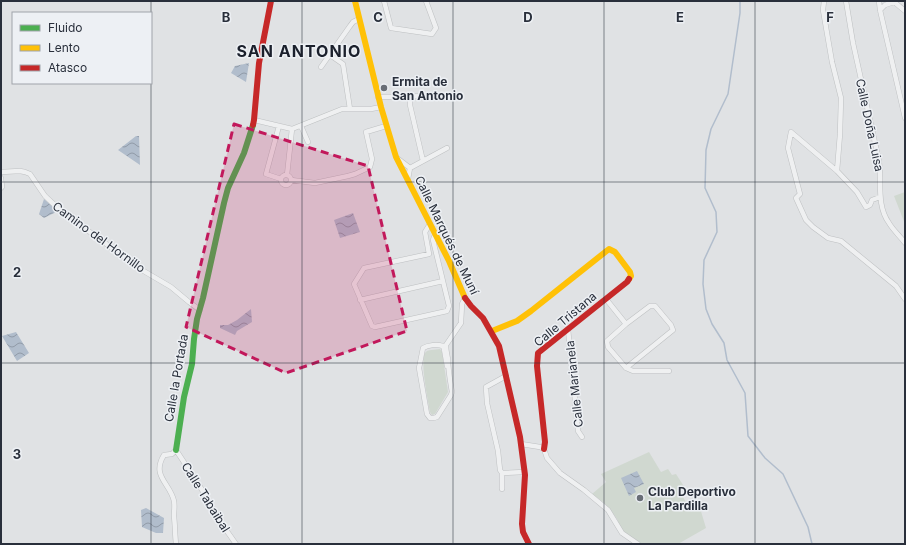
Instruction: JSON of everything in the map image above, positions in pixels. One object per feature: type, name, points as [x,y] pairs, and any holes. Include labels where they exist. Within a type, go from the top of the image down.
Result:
[{"type":"street","name":"Calle la Portada","points":[[176,450],[184,397],[192,364],[194,339],[228,188],[244,153],[254,120],[259,63],[271,1]]},
{"type":"street","name":"Calle Marqués de Muní","points":[[355,1],[378,97],[396,157],[436,236],[465,298],[483,318],[492,331],[499,346],[521,444],[524,472],[522,524],[523,532],[529,544]]},
{"type":"street","points":[[384,1],[391,28],[432,34],[436,28],[426,1]]},
{"type":"street","points":[[824,1],[830,55],[841,98],[837,171]]},
{"type":"street","name":"Calle Doña Luisa","points":[[846,1],[852,43],[879,161],[880,197],[882,208],[889,223],[905,243]]},
{"type":"street","points":[[880,1],[880,10],[905,118]]},
{"type":"street","points":[[880,10],[893,2],[905,11]]},
{"type":"street","points":[[321,67],[353,22],[359,19]]},
{"type":"street","points":[[330,55],[342,64],[350,109]]},
{"type":"street","points":[[378,97],[434,96]]},
{"type":"street","points":[[410,97],[410,105],[423,161]]},
{"type":"street","points":[[254,120],[292,129],[342,109],[371,109],[381,107]]},
{"type":"street","points":[[279,126],[266,174],[281,179]]},
{"type":"street","points":[[301,126],[308,142]]},
{"type":"street","points":[[291,180],[315,182],[348,176],[370,167],[372,159],[366,132],[386,126]]},
{"type":"street","points":[[281,179],[286,175],[292,129]]},
{"type":"street","points":[[880,197],[872,200],[870,205],[866,207],[857,192],[837,171],[791,132],[788,148],[800,194],[796,198],[806,220],[812,227],[828,238],[841,241],[896,286],[905,299]]},
{"type":"street","points":[[410,168],[446,148]]},
{"type":"street","points":[[396,157],[410,168]]},
{"type":"street","points":[[408,180],[410,168]]},
{"type":"street","name":"Camino del Hornillo","points":[[1,172],[20,171],[30,174],[45,196],[61,211],[142,270],[171,287],[200,310]]},
{"type":"street","points":[[286,175],[290,176],[291,180]]},
{"type":"street","points":[[1,178],[1,188]]},
{"type":"street","points":[[281,179],[281,183],[288,186],[291,180]]},
{"type":"street","points":[[429,254],[425,232],[430,224]]},
{"type":"street","points":[[436,236],[433,240],[449,306],[447,311],[375,327],[372,326],[354,284],[364,268],[436,253]]},
{"type":"street","name":"Calle Tristana","points":[[492,331],[517,320],[531,311],[598,256],[609,249],[615,252],[630,272],[631,276],[627,282],[538,353],[537,366],[545,442],[544,449]]},
{"type":"street","points":[[360,300],[443,281]]},
{"type":"street","points":[[447,366],[446,345],[461,323],[462,304],[465,298]]},
{"type":"street","points":[[606,299],[626,324]]},
{"type":"street","points":[[626,368],[673,330],[655,306],[650,306],[607,340],[608,347],[626,368],[633,371],[669,371]]},
{"type":"street","name":"Calle Marianela","points":[[568,329],[578,431],[582,438]]},
{"type":"street","points":[[432,345],[443,346],[452,392],[437,417],[430,418],[427,414],[420,368],[422,349],[424,347],[448,340],[457,330]]},
{"type":"street","points":[[502,489],[502,473],[500,470],[498,451],[487,403],[486,387],[506,376]]},
{"type":"street","points":[[521,444],[544,449],[547,458],[560,473],[608,510],[622,533],[638,544]]},
{"type":"street","points":[[176,450],[172,454],[164,456],[161,461],[160,473],[162,480],[172,495],[174,502],[176,544]]},
{"type":"street","name":"Calle Tabaibal","points":[[176,450],[206,496],[217,517],[236,544]]},
{"type":"street","points":[[502,473],[524,472]]},
{"type":"highlighted area","points":[[234,124],[368,166],[407,331],[286,373],[186,327]]},
{"type":"shaded area","points":[[905,192],[905,224],[894,196]]},
{"type":"shaded area","points":[[440,349],[442,352],[448,392],[435,414],[432,415],[430,412],[423,365],[426,352]]},
{"type":"shaded area","name":"Club Deportivo La Pardilla","points":[[649,452],[661,472],[668,469],[672,475],[676,474],[685,488],[680,491],[690,510],[700,508],[706,528],[678,544],[639,544],[622,531],[617,519],[610,509],[592,494],[606,482],[601,474]]},
{"type":"water","points":[[249,63],[246,82],[231,73],[235,66]]},
{"type":"water","points":[[136,136],[139,136],[140,165],[118,150]]},
{"type":"water","points":[[44,199],[58,211],[44,218],[39,214]]},
{"type":"water","points":[[353,213],[360,232],[340,238],[334,220]]},
{"type":"water","points":[[251,309],[252,322],[237,331],[235,335],[220,328],[220,325],[228,325]]},
{"type":"water","points":[[16,332],[29,353],[17,361],[2,336]]},
{"type":"water","points":[[637,471],[644,484],[634,488],[636,492],[629,496],[621,478]]},
{"type":"water","points":[[146,508],[164,518],[163,533],[156,533],[142,527],[141,510]]},
{"type":"waterway","points":[[740,1],[740,13],[728,94],[711,129],[706,150],[705,188],[716,212],[717,232],[704,260],[703,284],[706,309],[712,324],[724,343],[727,360],[745,393],[748,436],[765,458],[783,474],[808,527],[812,544]]},
{"type":"traffic: fast","points":[[176,450],[184,397],[192,364],[197,319],[224,203],[228,188],[244,153],[253,125]]},
{"type":"traffic: slow","points":[[355,1],[381,107],[396,157],[449,261],[465,298]]},
{"type":"traffic: slow","points":[[492,331],[517,321],[609,249],[615,252],[630,272],[631,276],[629,279]]},
{"type":"traffic: jam","points":[[253,125],[259,63],[271,1]]},
{"type":"traffic: jam","points":[[544,449],[545,442],[537,366],[538,353],[629,279]]},
{"type":"traffic: jam","points":[[465,298],[483,318],[499,346],[520,437],[525,475],[522,524],[523,532],[529,544]]},
{"type":"place","name":"Ermita de San Antonio","points":[[384,88]]},
{"type":"place","name":"Club Deportivo La Pardilla","points":[[640,498]]},
{"type":"district","name":"SAN ANTONIO","points":[[299,51]]}]
